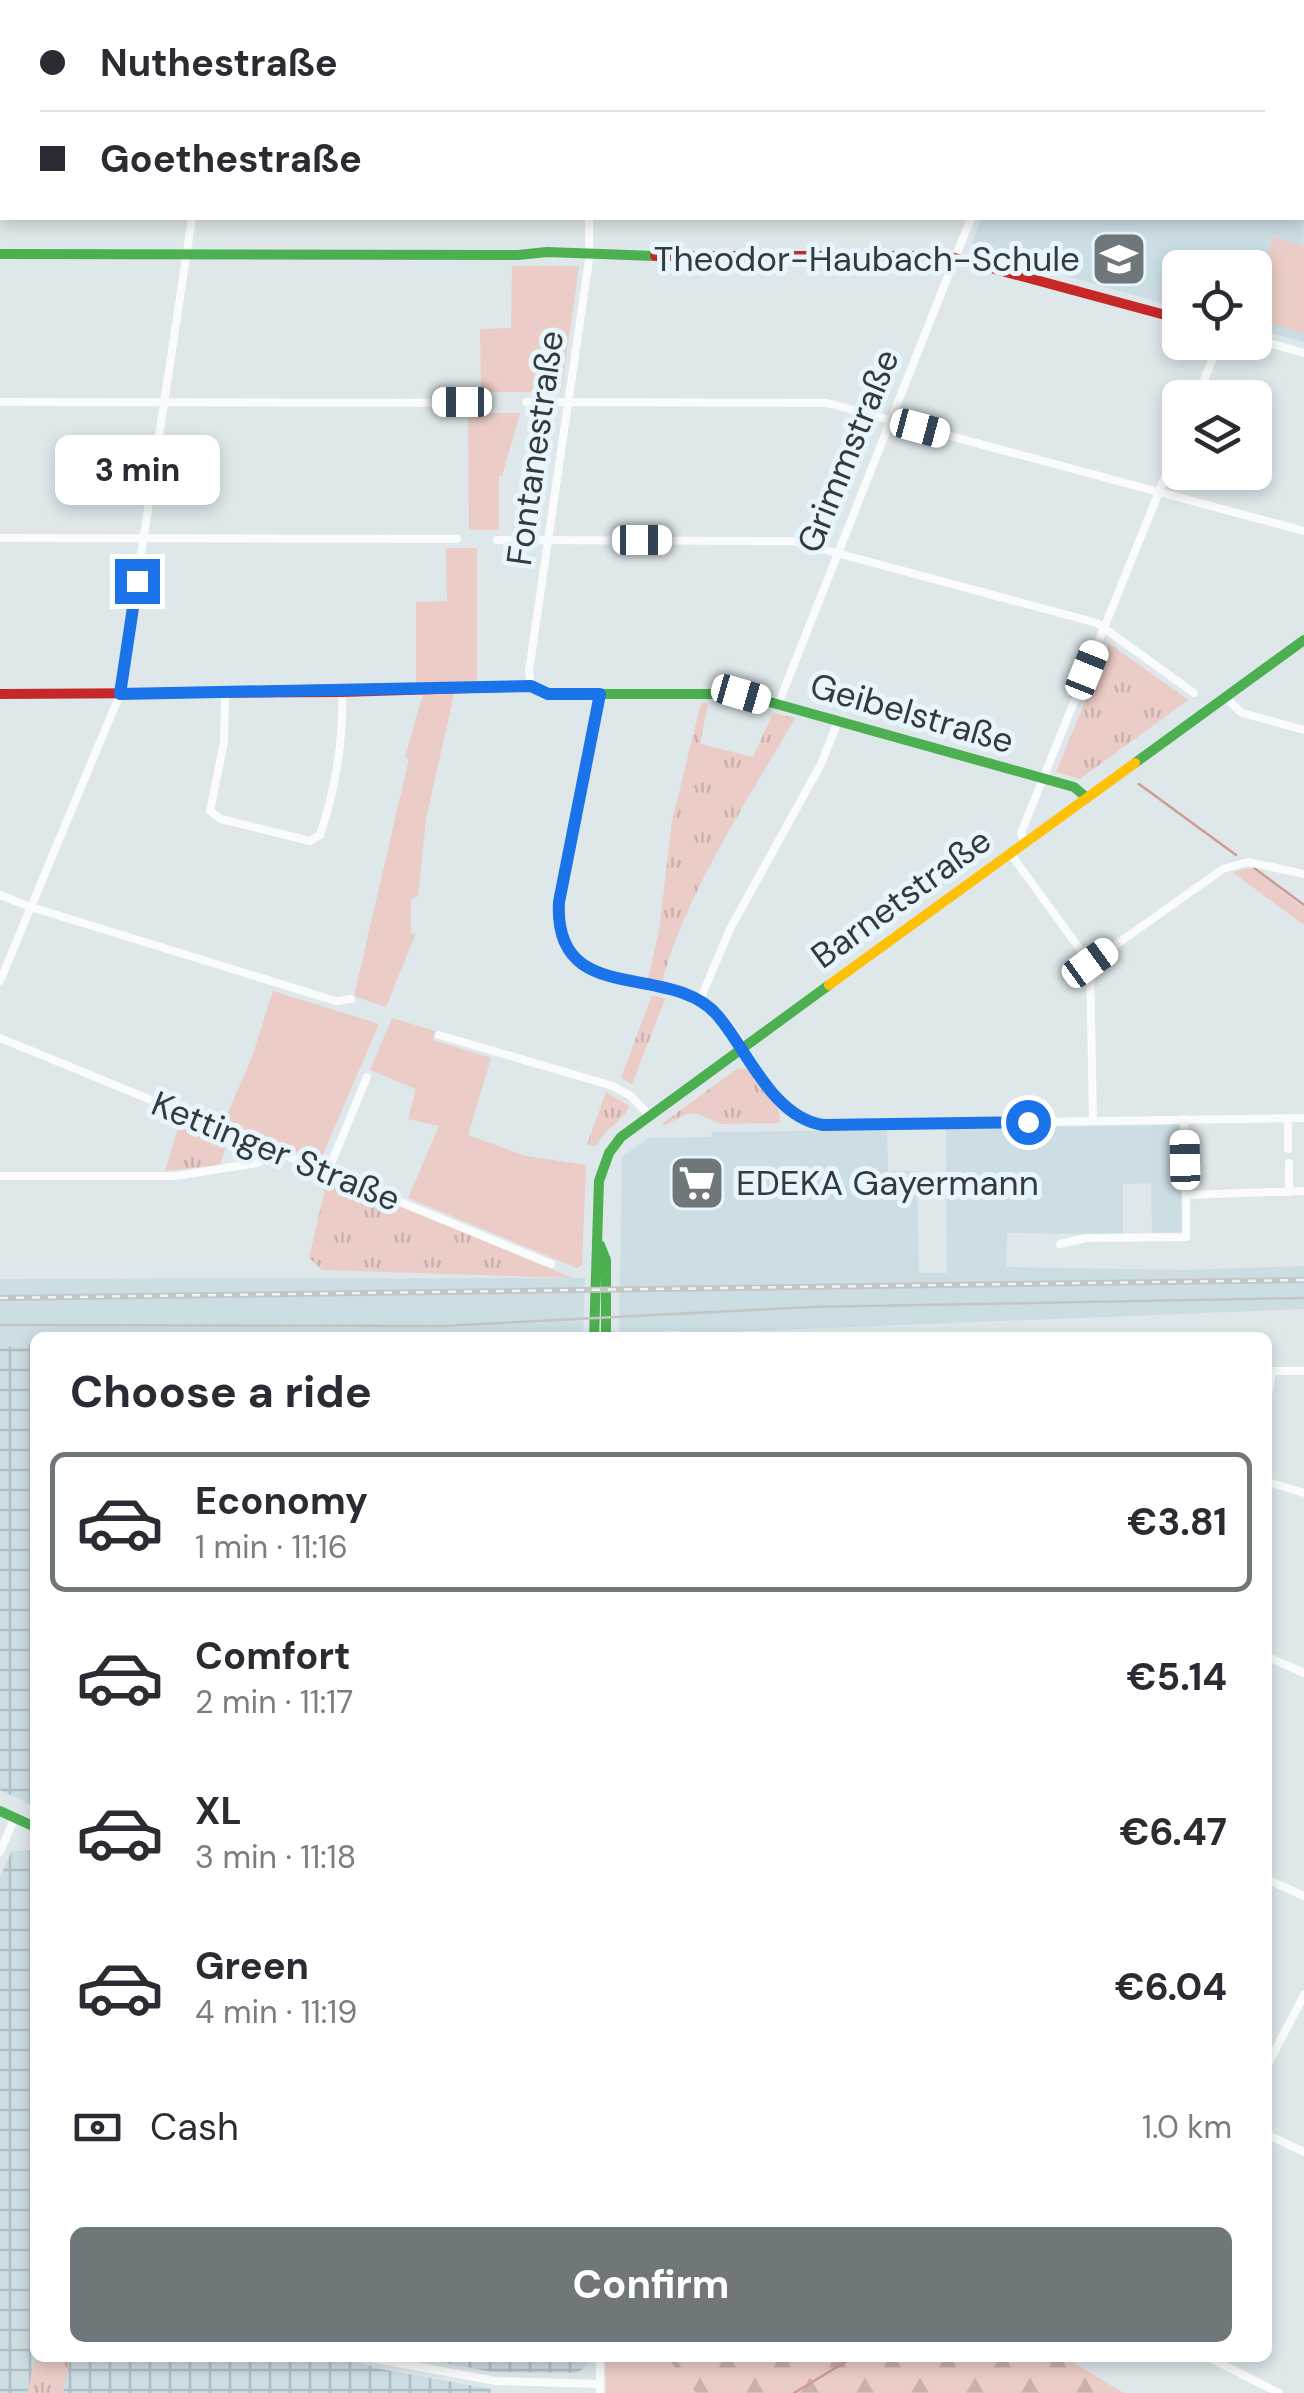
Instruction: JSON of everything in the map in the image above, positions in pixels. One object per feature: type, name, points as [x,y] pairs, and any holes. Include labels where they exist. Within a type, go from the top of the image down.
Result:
[{"type":"street","points":[[0,981],[120,694],[192,220]]},
{"type":"street","name":"Fontanestraße","points":[[531,686],[529,671],[589,256],[589,220]]},
{"type":"street","name":"Grimmstraße","points":[[780,701],[970,220]]},
{"type":"street","points":[[0,254],[548,252],[589,256],[955,257],[1162,314]]},
{"type":"street","points":[[1272,345],[1304,353]]},
{"type":"street","points":[[0,402],[486,402]]},
{"type":"street","points":[[526,402],[818,402],[1304,531]]},
{"type":"street","points":[[1024,843],[1021,833],[1162,483]]},
{"type":"street","points":[[0,538],[457,539]]},
{"type":"street","points":[[497,540],[786,540],[1105,626],[1194,693]]},
{"type":"street","name":"Barnetstraße","points":[[606,1332],[606,1260],[600,1243],[599,1180],[605,1161],[621,1137],[1304,640]]},
{"type":"street","name":"Geibelstraße","points":[[0,694],[342,692],[531,686],[548,694],[741,694],[780,701],[1074,787],[1087,798]]},
{"type":"street","points":[[225,691],[224,742],[210,811],[221,818],[310,841],[320,836],[330,794],[342,735],[342,692]]},
{"type":"street","points":[[600,694],[560,895],[562,934],[571,954],[592,970],[700,1000],[720,1017],[792,1113],[816,1124],[1304,1118]]},
{"type":"street","points":[[1225,698],[1242,713],[1304,730]]},
{"type":"street","points":[[700,1000],[730,929],[821,764],[838,721]]},
{"type":"street","points":[[1010,853],[1090,963],[1093,1121]]},
{"type":"street","points":[[1090,963],[1223,869],[1248,862],[1304,874]]},
{"type":"street","points":[[0,894],[336,1001],[351,1000]]},
{"type":"street","points":[[439,1034],[612,1086],[631,1096],[649,1116]]},
{"type":"street","name":"Kettinger Straße","points":[[0,1038],[552,1264]]},
{"type":"street","points":[[328,1171],[368,1076]]},
{"type":"street","points":[[1288,1118],[1288,1150]]},
{"type":"street","points":[[1060,1244],[1086,1238],[1186,1237],[1184,1119]]},
{"type":"street","points":[[0,1176],[179,1176],[257,1162],[267,1150]]},
{"type":"street","points":[[1288,1163],[1289,1192]]},
{"type":"street","points":[[1186,1195],[1304,1192]]},
{"type":"street","name":"Barnetstraße","points":[[594,1332],[594,1260],[600,1243]]},
{"type":"street","points":[[1272,1370],[1304,1371]]},
{"type":"street","points":[[1272,1483],[1304,1494]]},
{"type":"street","points":[[1272,1659],[1304,1673]]},
{"type":"street","points":[[0,1811],[30,1826]]},
{"type":"street","points":[[0,1852],[15,1818]]},
{"type":"street","points":[[1272,1882],[1304,1896]]},
{"type":"street","points":[[1272,2056],[1304,1995]]},
{"type":"street","points":[[1272,2137],[1304,2152]]},
{"type":"street","points":[[403,2362],[518,2384],[600,2389],[600,2362]]},
{"type":"street","points":[[1218,2362],[1279,2393]]},
{"type":"shaded area","name":"Theodor-Haubach-Schule","points":[[981,220],[1304,220],[1304,342],[1272,334],[1272,250],[1162,250],[1162,303],[976,251],[972,243]]},
{"type":"shaded area","points":[[1180,1125],[1182,1232],[1152,1233],[1151,1183],[1123,1184],[1123,1234],[1007,1233],[1006,1267],[1184,1270],[1304,1266],[1304,1309],[724,1332],[619,1332],[622,1157],[649,1138],[711,1137],[712,1132],[887,1130],[888,1171],[917,1171],[919,1273],[947,1273],[946,1129]]},
{"type":"shaded area","points":[[585,1278],[583,1332],[30,1332],[30,1344],[0,1348],[0,1279]]},
{"type":"shaded area","points":[[30,1344],[30,1805],[0,1790],[0,1348]]},
{"type":"shaded area","points":[[30,1850],[30,2362],[34,2362],[28,2393],[0,2393],[0,1878],[11,1852]]},
{"type":"shaded area","points":[[69,2362],[355,2362],[491,2389],[490,2393],[63,2393]]},
{"type":"shaded area","points":[[441,2362],[588,2362],[577,2373],[492,2372]]},
{"type":"green space","points":[[1273,237],[1304,246],[1304,333],[1272,324],[1269,250]]},
{"type":"green space","points":[[512,266],[579,266],[561,392],[481,392],[480,329],[511,328]]},
{"type":"green space","points":[[468,413],[520,413],[499,476],[499,530],[469,530]]},
{"type":"green space","points":[[446,548],[477,548],[477,685],[416,685],[416,602],[447,601]]},
{"type":"green space","points":[[1109,643],[1188,700],[1080,779],[1056,772]]},
{"type":"green space","points":[[423,694],[454,694],[426,819],[418,896],[411,899],[411,933],[415,935],[386,1007],[354,996],[409,759],[405,758]]},
{"type":"green space","points":[[701,703],[708,703],[700,744],[753,757],[773,713],[795,718],[702,881],[662,982],[648,978],[659,931],[672,821]]},
{"type":"green space","points":[[1251,868],[1304,908],[1304,925],[1232,872]]},
{"type":"green space","points":[[273,991],[379,1024],[320,1161],[224,1122],[252,1057]]},
{"type":"green space","points":[[652,995],[665,999],[632,1084],[621,1078]]},
{"type":"green space","points":[[392,1018],[435,1031],[433,1040],[491,1058],[468,1135],[526,1156],[586,1165],[582,1265],[577,1268],[408,1198],[439,1126],[408,1119],[416,1089],[370,1070]]},
{"type":"green space","points":[[738,1068],[749,1069],[779,1111],[780,1123],[721,1124],[698,1114],[687,1114],[663,1126],[663,1123]]},
{"type":"green space","points":[[606,1092],[629,1106],[596,1146],[587,1145]]},
{"type":"green space","points":[[179,1125],[226,1145],[220,1165],[165,1171]]},
{"type":"green space","points":[[328,1176],[573,1278],[322,1270],[309,1258]]},
{"type":"green space","points":[[34,2362],[69,2362],[63,2393],[28,2393]]},
{"type":"green space","points":[[605,2362],[670,2362],[696,2393],[606,2393]]},
{"type":"green space","points":[[670,2362],[1073,2362],[1124,2393],[696,2393]]},
{"type":"waterway","points":[[1139,784],[1236,855]]},
{"type":"waterway","points":[[1254,868],[1304,905]]},
{"type":"waterway","points":[[794,2393],[845,2362]]},
{"type":"tram line","points":[[0,1325],[442,1326],[810,1307],[1304,1298]]},
{"type":"railway","points":[[0,1298],[1304,1280]]},
{"type":"traffic: fast","points":[[0,254],[547,252],[655,256]]},
{"type":"traffic: fast","points":[[1135,763],[1304,640]]},
{"type":"traffic: fast","points":[[550,694],[741,694],[1074,787],[1087,798]]},
{"type":"traffic: fast","points":[[594,1332],[599,1181],[609,1153],[621,1137],[829,985]]},
{"type":"traffic: fast","points":[[600,1245],[606,1260],[606,1332]]},
{"type":"traffic: fast","points":[[0,1811],[30,1825]]},
{"type":"traffic: slow","points":[[829,985],[1135,763]]},
{"type":"traffic: jam","points":[[655,256],[947,256],[1162,314]]},
{"type":"traffic: jam","points":[[0,694],[342,692],[531,686],[550,694]]},
{"type":"place","name":"Theodor-Haubach-Schule","points":[[1119,259]]},
{"type":"place","name":"EDEKA Gayermann","points":[[697,1183]]},
{"type":"route","points":[[137,581],[120,694],[531,686],[548,694],[600,694],[559,902],[562,934],[576,958],[600,973],[700,1000],[720,1017],[776,1095],[792,1113],[808,1122],[1028,1122]]}]
